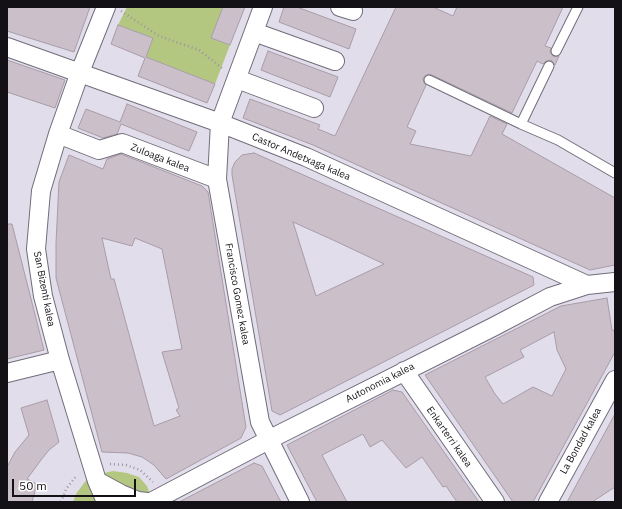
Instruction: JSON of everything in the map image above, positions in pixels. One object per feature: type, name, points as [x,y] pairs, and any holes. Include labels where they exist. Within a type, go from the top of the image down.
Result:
[{"type":"street","name":"Francisco Gomez kalea","points":[[263,7],[220,123],[217,180],[260,422],[300,502]]},
{"type":"street","name":"San Bizenti kalea","points":[[106,502],[97,481],[60,360],[43,296],[36,249],[41,191],[58,134],[80,72],[112,8]]},
{"type":"street","points":[[254,32],[335,61]]},
{"type":"street","name":"Castor Andetxaga kalea","points":[[7,47],[220,123],[306,157],[587,286]]},
{"type":"street","points":[[237,79],[314,108]]},
{"type":"street","name":"Zuloaga kalea","points":[[58,134],[99,150],[122,143],[217,180]]},
{"type":"street","name":"Autonomia kalea","points":[[151,502],[268,440],[550,297],[587,286],[615,282]]},
{"type":"street","points":[[7,373],[60,360]]},
{"type":"street","name":"Enkarterri kalea","points":[[404,371],[495,502]]},
{"type":"street","name":"La Bondad kalea","points":[[548,502],[615,380]]},
{"type":"street","points":[[97,481],[121,494],[138,501],[147,502]]},
{"type":"lane","points":[[556,51],[578,7]]},
{"type":"lane","points":[[521,124],[549,66]]},
{"type":"lane","points":[[428,80],[558,140],[615,173]]},
{"type":"path","points":[[112,8],[159,36],[199,50],[237,79]]},
{"type":"green space","points":[[127,7],[223,7],[211,38],[230,45],[215,84],[146,57],[153,38],[118,25]]},
{"type":"green space","points":[[113,471],[139,477],[147,486],[150,494],[139,495],[114,483],[104,473]]},
{"type":"green space","points":[[87,479],[97,502],[73,502],[76,494]]},
{"type":"building","points":[[7,7],[90,7],[74,52],[7,31]]},
{"type":"building","points":[[223,7],[245,7],[230,45],[211,38]]},
{"type":"building","points":[[284,7],[297,7],[356,29],[349,49],[279,22]]},
{"type":"building","points":[[396,7],[433,7],[453,16],[457,7],[563,7],[545,46],[551,48],[550,52],[553,56],[559,56],[555,65],[551,60],[546,61],[543,64],[537,61],[512,113],[428,74],[423,78],[426,85],[407,127],[416,131],[410,144],[471,156],[490,116],[507,124],[502,134],[615,198],[615,265],[590,270],[313,145],[243,118],[250,99],[320,125],[318,129],[335,136]]},
{"type":"building","points":[[118,25],[153,38],[146,57],[215,84],[207,103],[138,76],[145,58],[111,44]]},
{"type":"building","points":[[268,51],[338,77],[330,97],[261,70]]},
{"type":"building","points":[[7,60],[65,80],[55,108],[7,92]]},
{"type":"building","points":[[127,104],[197,132],[189,151],[121,124],[117,134],[103,138],[78,128],[86,109],[120,122]]},
{"type":"building","points":[[254,153],[533,277],[534,285],[280,415],[272,411],[232,175],[232,169],[235,162],[242,155]],"holes":[[[293,222],[384,264],[316,296]]]},
{"type":"building","points":[[121,154],[202,186],[208,192],[246,427],[241,438],[166,479],[154,465],[142,457],[128,453],[102,452],[56,278],[59,182],[69,155],[103,169],[107,159]],"holes":[[[102,238],[132,246],[135,238],[162,249],[182,349],[162,352],[179,408],[176,410],[180,416],[154,426],[114,279],[111,279]]]},
{"type":"building","points":[[7,224],[12,224],[44,350],[7,359]]},
{"type":"building","points":[[607,298],[612,330],[615,331],[615,352],[533,502],[513,502],[425,375],[561,306]],"holes":[[[554,332],[557,350],[566,369],[552,396],[533,387],[503,404],[485,377],[524,357],[520,350]]]},
{"type":"building","points":[[393,390],[402,392],[479,502],[457,502],[446,486],[443,487],[422,457],[406,468],[382,440],[370,447],[363,434],[322,455],[347,502],[317,502],[287,445]]},
{"type":"building","points":[[47,400],[59,442],[49,450],[27,479],[37,484],[32,502],[7,502],[7,467],[15,452],[29,435],[21,408]]},
{"type":"building","points":[[615,414],[615,487],[592,502],[567,502]]},
{"type":"building","points":[[254,463],[262,466],[281,502],[179,502]]}]
